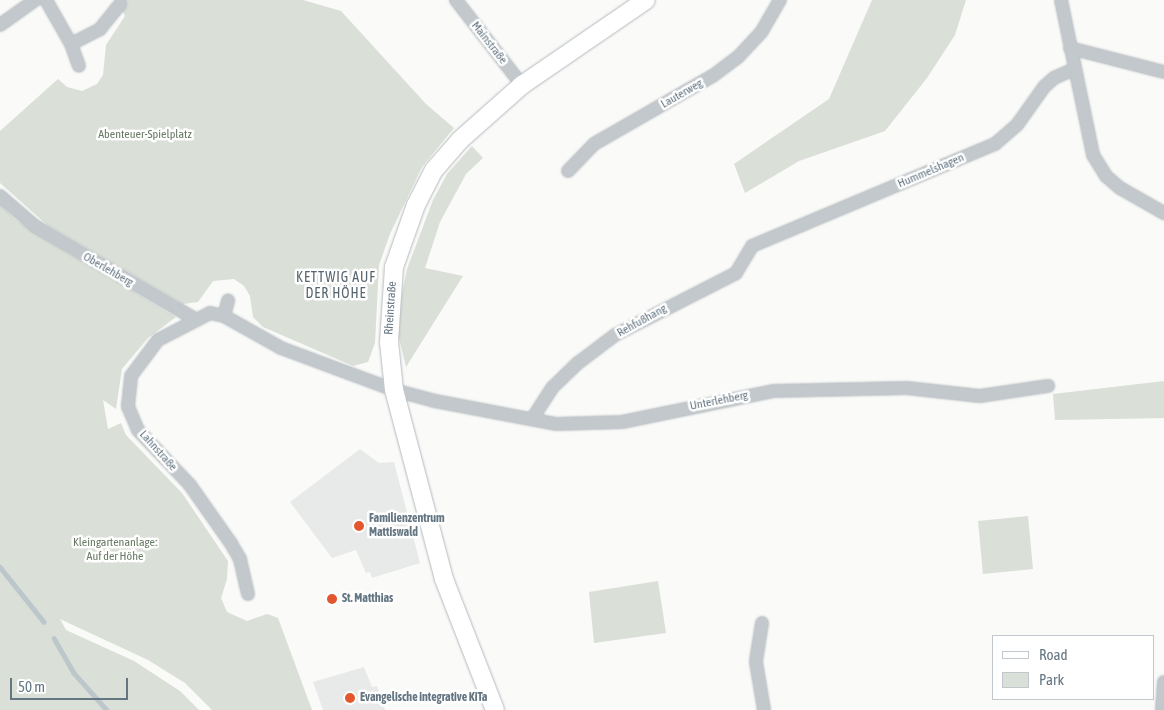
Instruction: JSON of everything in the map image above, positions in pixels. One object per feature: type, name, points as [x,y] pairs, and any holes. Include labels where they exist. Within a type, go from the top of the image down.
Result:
[{"type":"street","points":[[0,25],[35,0]]},
{"type":"street","points":[[46,0],[72,44],[79,66]]},
{"type":"street","name":"Mainstraße","points":[[456,0],[522,85]]},
{"type":"street","name":"Rheinstraße","points":[[495,710],[444,579],[394,390],[389,342],[394,267],[412,214],[434,170],[460,140],[522,85],[646,0]]},
{"type":"street","name":"Lauterweg","points":[[568,171],[594,144],[714,75],[740,56],[762,31],[780,0]]},
{"type":"street","points":[[1061,0],[1087,135],[1093,155],[1106,176],[1120,188],[1164,214]]},
{"type":"street","points":[[72,44],[100,29],[120,4]]},
{"type":"street","points":[[1070,48],[1164,72]]},
{"type":"street","name":"Hummelshagen","points":[[764,241],[994,144],[1007,135],[1049,82],[1074,69]]},
{"type":"street","name":"Oberlehberg","points":[[0,196],[35,226],[195,319]]},
{"type":"street","name":"Rehfußhang","points":[[532,420],[553,387],[578,363],[615,335],[736,273],[752,246],[764,241]]},
{"type":"street","points":[[224,316],[228,301]]},
{"type":"street","points":[[195,319],[210,313],[224,316],[281,348],[394,390]]},
{"type":"street","name":"Lahnstraße","points":[[195,319],[158,340],[141,359],[131,376],[128,406],[138,430],[190,485],[230,542],[240,559],[248,594]]},
{"type":"street","name":"Unterlehberg","points":[[394,390],[556,424],[622,422],[773,391],[907,388],[980,396],[1048,386]]},
{"type":"street","points":[[762,623],[756,662],[764,710]]},
{"type":"street","points":[[1162,710],[1164,682]]},
{"type":"shaded area","name":"Familienzentrum Mattiswald","points":[[360,449],[379,463],[394,462],[420,563],[372,578],[370,572],[366,573],[356,550],[332,558],[290,502]]},
{"type":"shaded area","name":"Evangelische integrative KiTa","points":[[364,667],[372,687],[377,686],[385,710],[323,710],[313,682]]},
{"type":"green space","name":"Abenteuer-Spielplatz","points":[[117,0],[303,0],[341,11],[426,104],[454,128],[422,167],[390,234],[379,265],[375,343],[368,362],[353,366],[263,327],[253,317],[250,296],[244,286],[234,279],[213,281],[198,302],[183,304],[46,224],[0,183],[0,131],[58,79],[67,87],[82,91],[97,84],[103,75],[106,45],[125,16]]},
{"type":"green space","points":[[872,0],[966,0],[955,35],[927,78],[885,131],[799,161],[745,193],[734,164],[829,99]]},
{"type":"green space","points":[[472,146],[483,158],[466,174],[440,222],[425,268],[463,276],[406,367],[398,334],[399,308],[407,269],[433,200],[447,174]]},
{"type":"green space","name":"Kleingartenanlage: Auf der Höhe","points":[[0,204],[16,220],[48,241],[176,317],[148,338],[122,369],[116,409],[103,400],[108,429],[121,423],[126,435],[182,493],[228,561],[227,579],[221,598],[227,612],[247,621],[267,614],[278,618],[312,710],[212,710],[185,683],[148,660],[60,619],[66,630],[134,661],[180,691],[199,710],[0,710]]},
{"type":"green space","points":[[1164,381],[1164,418],[1055,420],[1053,394]]},
{"type":"green space","points":[[1028,516],[1033,569],[983,574],[978,521]]},
{"type":"green space","points":[[658,581],[666,633],[594,643],[589,592]]},
{"type":"waterway","points":[[0,567],[44,622]]},
{"type":"waterway","points":[[54,638],[74,673],[107,710]]},
{"type":"place","name":"Familienzentrum Mattiswald","points":[[359,526]]},
{"type":"place","name":"St. Matthias","points":[[332,599]]},
{"type":"place","name":"Evangelische integrative KiTa","points":[[350,698]]},
{"type":"district","name":"KETTWIG AUF DER HÖHE","points":[[336,286]]}]
